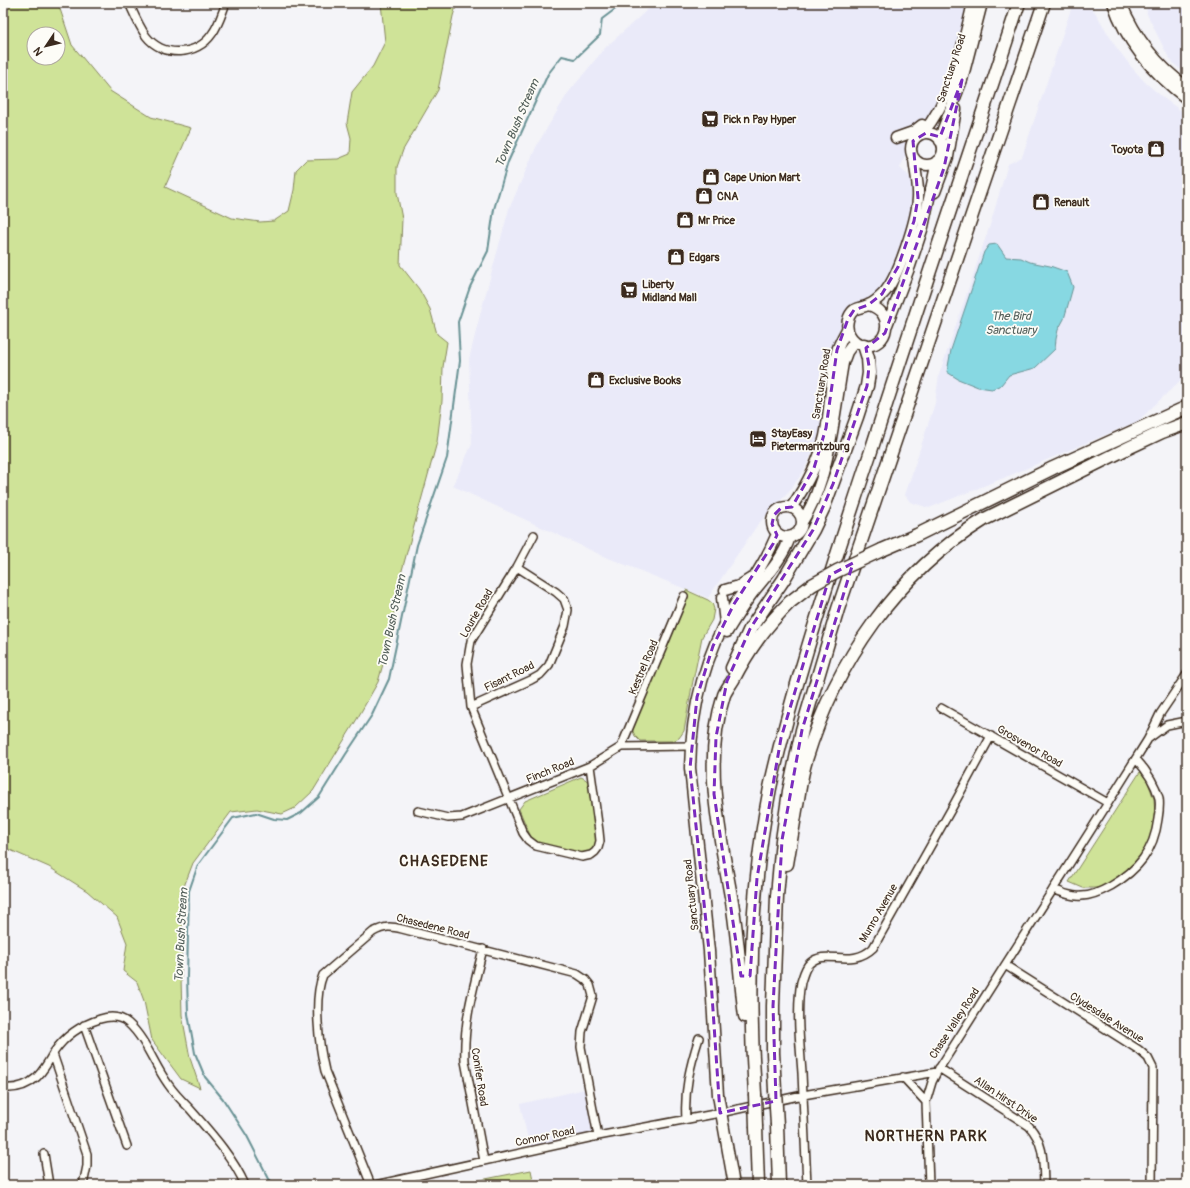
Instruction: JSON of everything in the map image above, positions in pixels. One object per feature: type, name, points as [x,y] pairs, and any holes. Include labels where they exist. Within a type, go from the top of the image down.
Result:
[{"type":"highway","points":[[753,1074],[751,952],[753,924],[757,878],[770,791],[781,738],[832,568],[1019,3]]},
{"type":"highway","points":[[779,1185],[773,1053],[773,1014],[778,896],[782,840],[789,791],[802,730],[840,602],[1044,3]]},
{"type":"highway","points":[[758,1185],[753,1074],[733,912],[714,794],[713,764],[716,737],[727,681],[750,629],[784,579],[810,536],[824,506],[857,417],[867,386],[869,366],[868,354],[859,343]]},
{"type":"highway","points":[[1162,418],[1187,402]]},
{"type":"highway","points":[[724,694],[754,642],[771,621],[790,602],[812,585],[837,571],[917,535],[1053,468],[1187,407]]},
{"type":"highway","points":[[778,896],[785,875],[806,760],[819,725],[836,684],[852,654],[867,630],[898,592],[930,560],[972,527],[985,519],[1082,470],[1184,426]]},
{"type":"street","points":[[129,3],[147,37],[158,46],[182,52],[197,47],[211,36],[226,3]]},
{"type":"street","name":"Sanctuary Road","points":[[922,134],[931,123],[944,98],[958,62],[973,3]]},
{"type":"street","name":"Sanctuary Road","points":[[940,141],[943,129],[962,80],[982,3]]},
{"type":"street","points":[[1113,3],[1122,26],[1143,57],[1156,73],[1187,99]]},
{"type":"street","points":[[1121,3],[1136,34],[1147,49],[1161,66],[1187,87]]},
{"type":"street","points":[[925,217],[937,161],[942,154],[942,145],[940,141],[930,133],[922,134],[915,138],[911,147],[914,158],[918,198],[914,221],[898,267],[888,288],[868,305],[860,307],[850,314],[848,319],[847,328],[850,335],[859,343],[872,344],[880,340],[885,333],[910,266],[925,217],[948,157],[950,135],[962,80]]},
{"type":"street","points":[[896,138],[920,128],[944,98]]},
{"type":"street","points":[[914,158],[925,164],[931,164],[937,161]]},
{"type":"street","points":[[868,305],[879,309],[883,314],[887,325]]},
{"type":"street","name":"Sanctuary Road","points":[[791,508],[814,468],[821,450],[826,428],[837,350],[847,328]]},
{"type":"street","name":"Sanctuary Road","points":[[802,522],[812,502],[825,466],[843,363],[847,352],[859,343]]},
{"type":"street","points":[[781,508],[791,508],[798,513],[802,522],[799,531],[790,537],[785,537],[777,534],[772,524],[774,515],[781,508]]},
{"type":"street","name":"Sanctuary Road","points":[[720,1113],[708,943],[691,781],[690,746],[698,697],[713,646],[725,625],[734,604],[769,554],[777,534]]},
{"type":"street","name":"Lourie Road","points":[[534,535],[517,567],[471,642],[467,664],[471,707],[523,833],[536,846],[582,857],[591,855],[598,848],[600,841],[590,766]]},
{"type":"street","name":"Sanctuary Road","points":[[704,676],[728,630],[747,600],[780,558],[788,545],[790,537]]},
{"type":"street","name":"Fisant Road","points":[[471,707],[540,675],[549,665],[565,626],[568,610],[564,599],[556,592],[517,567]]},
{"type":"street","points":[[725,625],[723,594],[754,577]]},
{"type":"street","name":"Kestrel Road","points":[[621,747],[684,596]]},
{"type":"street","name":"Chase Valley Road","points":[[720,1113],[803,1095],[938,1070],[1136,759],[1160,714],[1187,674]]},
{"type":"street","name":"Grosvenor Road","points":[[941,708],[1108,803]]},
{"type":"street","name":"Chase Valley Road","points":[[1148,739],[1167,725],[1187,721]]},
{"type":"street","name":"Munro Avenue","points":[[807,1185],[800,1040],[801,981],[809,964],[818,958],[857,958],[872,948],[991,736]]},
{"type":"street","points":[[621,747],[690,746]]},
{"type":"street","name":"Finch Road","points":[[418,811],[448,818],[470,815],[590,766],[621,747]]},
{"type":"street","points":[[1053,889],[1075,896],[1092,895],[1123,879],[1145,857],[1155,836],[1159,810],[1159,798],[1148,774],[1136,759]]},
{"type":"street","name":"Chasedene Road","points":[[371,1185],[325,1071],[320,1051],[318,996],[319,984],[323,975],[373,932],[389,926],[578,974],[586,980],[590,985],[592,996],[582,1032],[581,1047],[598,1136]]},
{"type":"street","name":"Conifer Road","points":[[483,949],[470,1001],[465,1027],[464,1044],[465,1061],[484,1161]]},
{"type":"street","name":"Clydesdale Avenue","points":[[1005,965],[1139,1050],[1148,1058],[1153,1068],[1152,1185]]},
{"type":"street","points":[[3,1088],[22,1086],[37,1077],[58,1047],[72,1032],[84,1025],[109,1016],[117,1017],[127,1022],[140,1038],[168,1086],[209,1131],[227,1154],[241,1175],[245,1185]]},
{"type":"street","points":[[84,1025],[127,1146]]},
{"type":"street","points":[[686,1119],[686,1086],[699,1038]]},
{"type":"street","points":[[53,1054],[87,1154],[87,1166],[83,1185]]},
{"type":"street","points":[[928,1185],[926,1102],[932,1082],[938,1070]]},
{"type":"street","name":"Allan Hirst Drive","points":[[938,1070],[1029,1126],[1036,1134],[1040,1144],[1043,1156],[1044,1185]]},
{"type":"street","points":[[903,1077],[926,1102]]},
{"type":"street","points":[[720,1113],[734,1185]]},
{"type":"street","name":"Connor Road","points":[[375,1185],[598,1136],[720,1113]]},
{"type":"street","points":[[44,1154],[49,1185]]},
{"type":"highlighted area","points":[[962,80],[944,168],[885,333],[866,348],[869,366],[867,386],[833,484],[813,530],[750,629],[727,681],[716,737],[714,794],[741,976],[750,976],[757,878],[781,738],[830,575],[853,563],[802,730],[782,840],[773,1006],[776,1101],[720,1113],[709,951],[690,768],[697,697],[713,646],[734,604],[773,544],[777,535],[772,524],[774,515],[781,508],[792,507],[814,468],[826,428],[837,350],[848,319],[854,310],[868,305],[882,294],[898,267],[914,221],[918,198],[913,141],[926,133],[940,137]]},
{"type":"shaded area","points":[[659,3],[968,3],[951,77],[925,126],[916,132],[900,168],[910,177],[916,188],[915,198],[899,255],[885,286],[864,302],[849,307],[829,365],[829,378],[823,422],[815,447],[803,472],[789,492],[758,524],[708,598],[601,555],[453,486],[472,444],[469,359],[509,209],[537,145],[568,93],[605,48],[647,10]]},
{"type":"shaded area","points":[[1073,3],[1086,3],[1095,12],[1116,47],[1133,69],[1147,84],[1187,115],[1187,374],[1138,421],[929,508],[910,502],[905,495],[935,403],[939,375],[990,225],[1008,164],[1022,157]]},
{"type":"shaded area","points":[[1146,3],[1187,3],[1187,74],[1175,65],[1168,56],[1147,14]]},
{"type":"shaded area","points":[[585,1089],[595,1133],[530,1148],[520,1104]]},
{"type":"green space","points":[[3,3],[58,3],[66,26],[26,26],[26,66],[66,66],[66,27],[72,45],[110,91],[151,117],[191,128],[165,187],[232,218],[260,222],[274,221],[289,211],[294,190],[296,170],[306,160],[338,159],[350,154],[351,138],[347,123],[352,92],[373,66],[385,42],[381,3],[457,3],[438,90],[403,150],[397,167],[397,193],[402,219],[400,265],[419,289],[430,309],[437,334],[447,342],[443,367],[442,401],[437,442],[401,574],[387,650],[378,682],[357,719],[313,791],[295,808],[282,814],[257,809],[231,812],[193,863],[183,889],[181,978],[182,1015],[190,1058],[200,1088],[181,1079],[152,1040],[144,1001],[137,982],[123,971],[127,943],[117,917],[87,891],[49,867],[10,850],[3,849]]},
{"type":"green space","points":[[686,590],[708,600],[712,603],[714,609],[712,620],[702,637],[684,731],[679,738],[673,741],[640,741],[635,736],[632,729]]},
{"type":"green space","points":[[1140,772],[1147,780],[1154,799],[1155,816],[1145,853],[1123,878],[1100,888],[1083,888],[1069,882]]},
{"type":"green space","points":[[581,777],[590,783],[597,847],[594,852],[583,855],[540,844],[532,840],[519,809],[525,801]]},
{"type":"green space","points":[[531,1170],[534,1185],[455,1185]]},
{"type":"water","name":"The Bird Sanctuary","points":[[997,244],[1006,257],[1021,258],[1030,262],[1050,266],[1067,272],[1073,287],[1064,319],[1058,330],[1055,349],[1035,368],[1009,375],[1001,385],[992,389],[978,387],[958,379],[947,372],[951,350],[984,252],[989,245]]},
{"type":"waterway","name":"Town Bush Stream","points":[[275,1185],[269,1179],[247,1136],[223,1099],[205,1077],[195,1053],[188,1014],[187,976],[189,891],[198,865],[233,818],[256,813],[274,819],[287,820],[301,813],[319,797],[372,715],[389,679],[417,545],[447,458],[460,361],[458,322],[470,287],[488,251],[494,209],[508,162],[548,74],[562,56],[575,59],[600,35],[602,19],[618,7],[631,3]]},
{"type":"place","name":"Pick n Pay Hyper","points":[[710,119]]},
{"type":"place","name":"Toyota","points":[[1156,149]]},
{"type":"place","name":"Cape Union Mart","points":[[711,177]]},
{"type":"place","name":"CNA","points":[[704,196]]},
{"type":"place","name":"Renault","points":[[1041,202]]},
{"type":"place","name":"Mr Price","points":[[685,220]]},
{"type":"place","name":"Edgars","points":[[676,257]]},
{"type":"place","name":"Liberty Midland Mall","points":[[629,290]]},
{"type":"place","name":"Exclusive Books","points":[[596,380]]},
{"type":"place","name":"StayEasy Pietermaritzburg","points":[[758,439]]},
{"type":"district","name":"CHASEDENE","points":[[444,861]]},
{"type":"district","name":"NORTHERN PARK","points":[[926,1136]]}]
